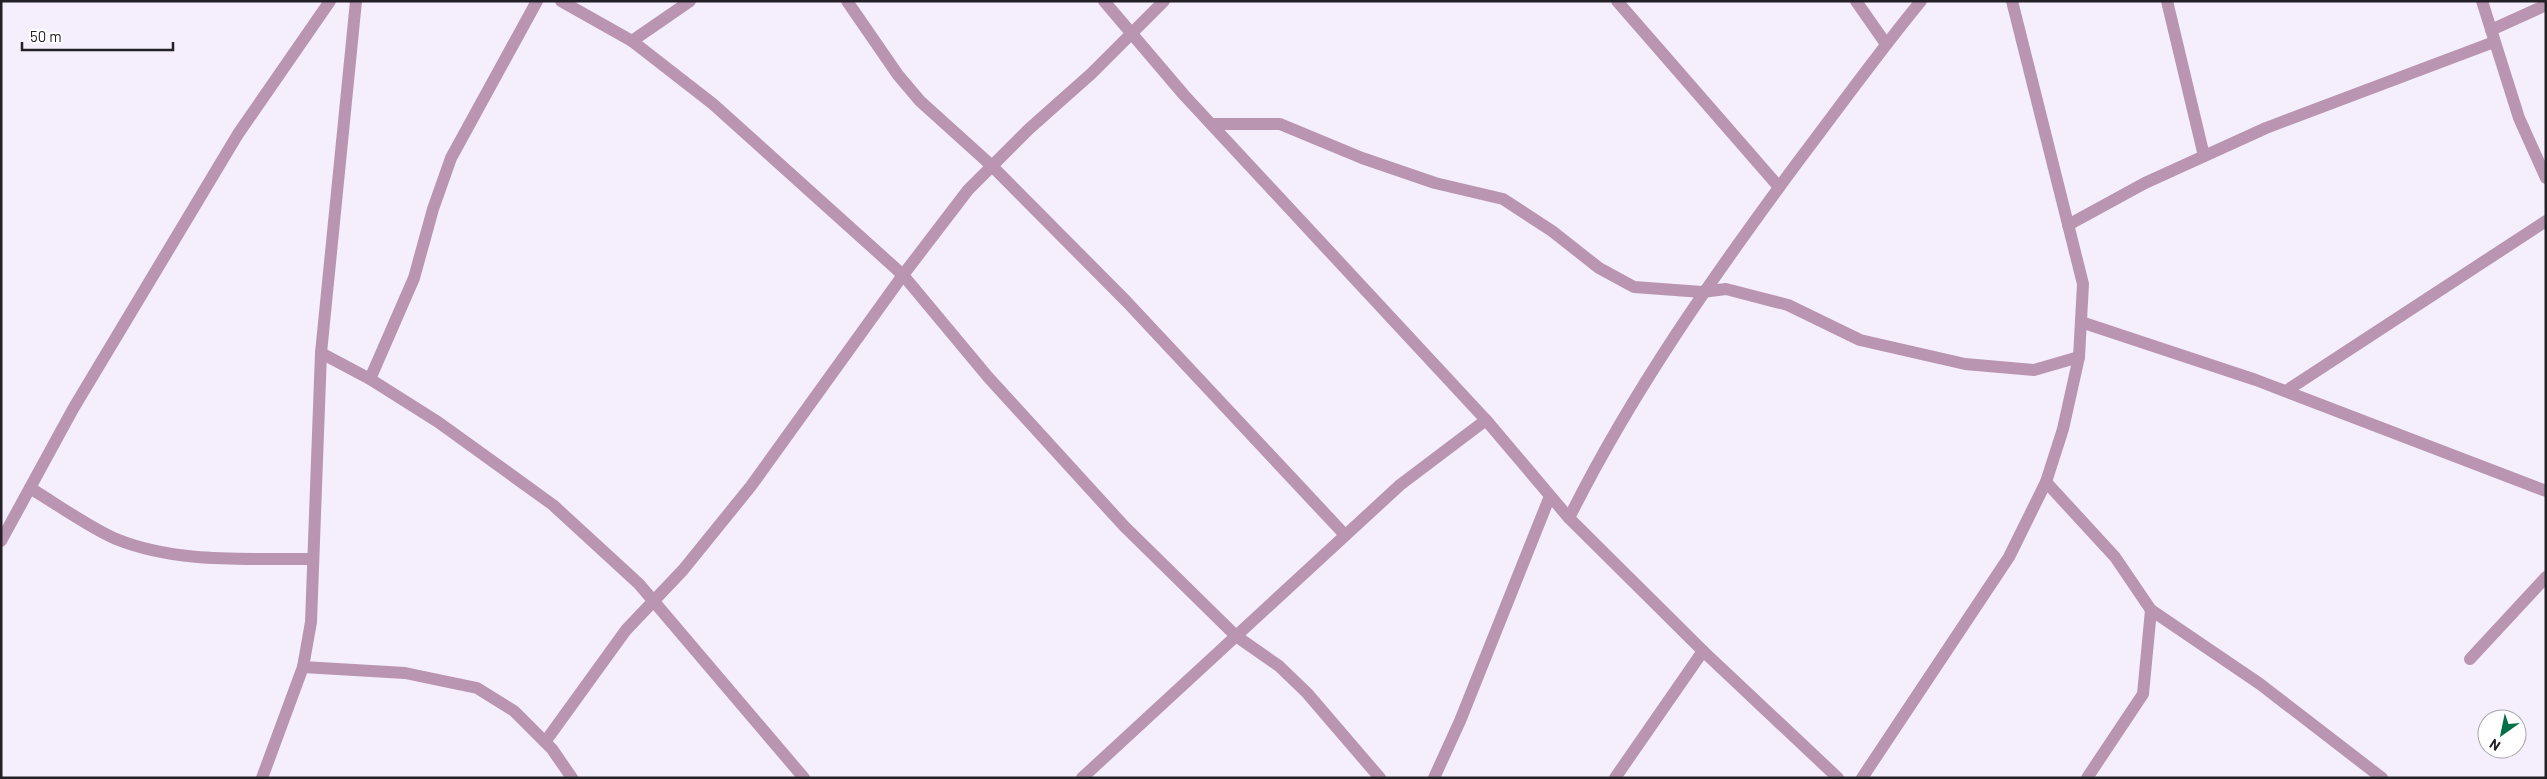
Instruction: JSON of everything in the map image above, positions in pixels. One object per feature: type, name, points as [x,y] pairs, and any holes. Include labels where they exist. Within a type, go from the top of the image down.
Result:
[{"type":"street","points":[[1,542],[73,409],[238,134],[330,1]]},
{"type":"street","points":[[262,778],[303,667],[311,622],[321,353],[356,1]]},
{"type":"street","points":[[370,379],[414,278],[433,210],[451,158],[537,1]]},
{"type":"street","points":[[561,1],[632,41],[713,104],[903,275],[988,377],[1124,526],[1236,636],[1279,666],[1307,692],[1380,778]]},
{"type":"street","points":[[632,41],[690,1]]},
{"type":"street","points":[[847,1],[898,74],[920,101],[992,166],[1132,308],[1345,535]]},
{"type":"street","points":[[1104,1],[1211,124],[1486,420],[1569,518],[1703,652],[1838,778]]},
{"type":"street","points":[[545,742],[626,630],[689,563],[751,486],[903,275],[968,190],[1029,129],[1133,33],[1164,1]]},
{"type":"street","points":[[1618,1],[1780,187]]},
{"type":"street","points":[[1856,1],[1886,44]]},
{"type":"street","points":[[1569,518],[1595,466],[1643,383],[1702,292],[1886,44],[1921,1]]},
{"type":"street","points":[[1862,778],[2008,557],[2046,482],[2063,429],[2079,358],[2083,284],[2012,1]]},
{"type":"street","points":[[2167,1],[2204,156]]},
{"type":"street","points":[[2482,1],[2519,118],[2546,178]]},
{"type":"street","points":[[2068,225],[2145,183],[2266,128],[2493,36],[2546,5]]},
{"type":"street","points":[[1211,124],[1280,124],[1362,158],[1426,180],[1503,199],[1552,231],[1599,268],[1634,287],[1702,292],[1726,289],[1788,305],[1860,340],[1965,364],[2034,370],[2079,358]]},
{"type":"street","points":[[2286,391],[2546,221]]},
{"type":"street","points":[[2081,322],[2286,391],[2546,490]]},
{"type":"street","points":[[321,353],[370,379],[438,422],[553,505],[654,600],[804,778]]},
{"type":"street","points":[[1082,778],[1345,535],[1435,457],[1486,420]]},
{"type":"street","points":[[2046,482],[2115,557],[2151,610],[2260,684],[2382,778]]},
{"type":"street","points":[[30,488],[115,539],[158,552],[202,557],[313,559]]},
{"type":"street","points":[[1434,778],[1460,721],[1550,496]]},
{"type":"street","points":[[2470,659],[2546,577]]},
{"type":"street","points":[[2088,778],[2143,694],[2151,610]]},
{"type":"street","points":[[1616,778],[1703,652]]},
{"type":"street","points":[[303,667],[405,673],[477,688],[514,711],[545,742],[572,778]]}]
